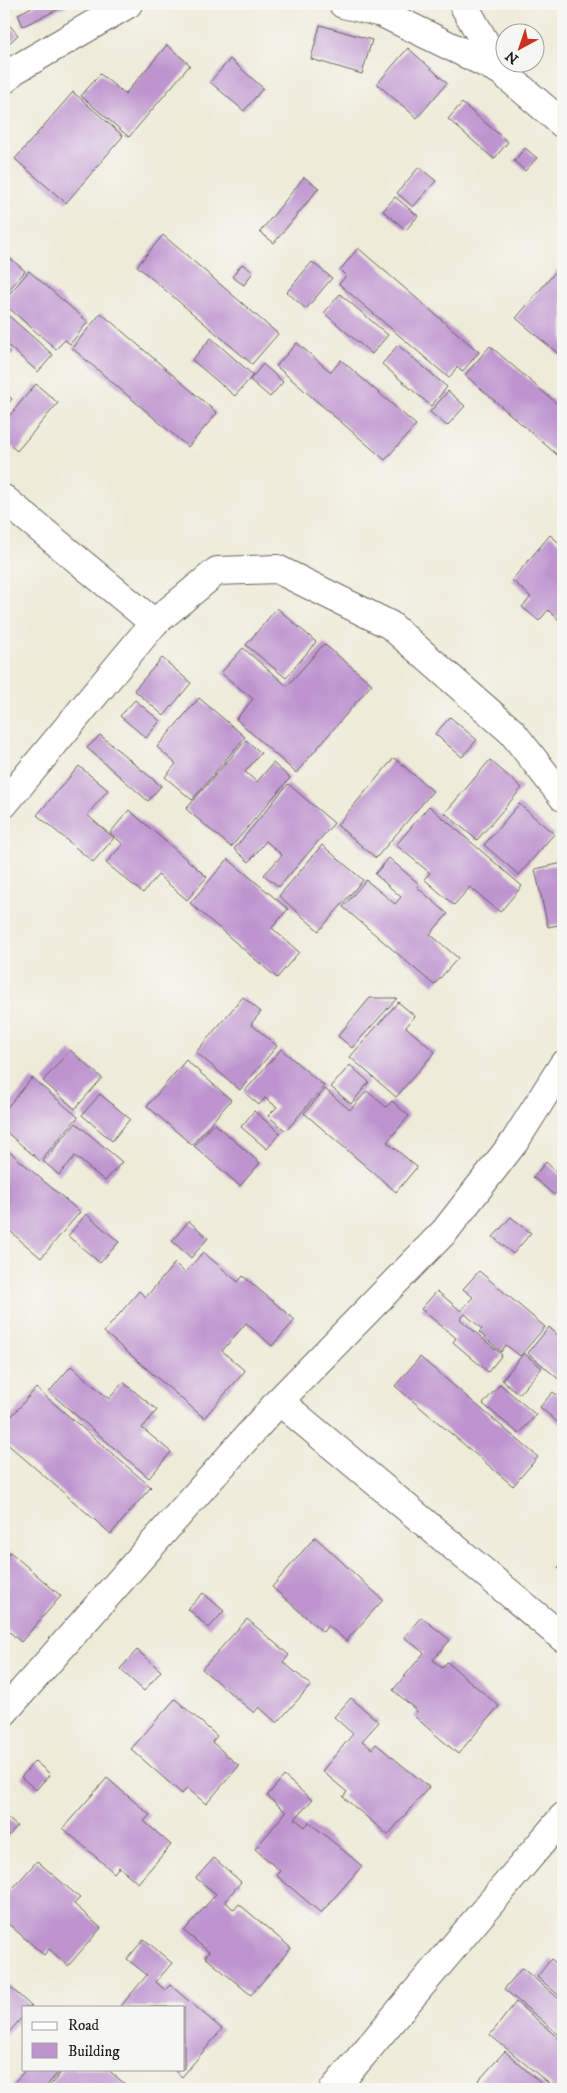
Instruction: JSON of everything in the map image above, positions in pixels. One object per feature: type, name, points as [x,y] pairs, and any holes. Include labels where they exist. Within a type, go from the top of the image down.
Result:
[{"type":"street","points":[[4,80],[13,71],[128,4]]},
{"type":"street","points":[[343,4],[382,13],[494,68]]},
{"type":"street","points":[[463,4],[494,59]]},
{"type":"street","points":[[502,72],[563,124]]},
{"type":"street","points":[[4,499],[154,623]]},
{"type":"street","points":[[4,804],[154,623],[217,571],[277,569],[390,625],[512,732],[563,797]]},
{"type":"street","points":[[4,1712],[279,1402],[445,1231],[514,1141],[563,1064]]},
{"type":"street","points":[[279,1402],[563,1638]]},
{"type":"street","points":[[334,2089],[563,1817]]},
{"type":"building","points":[[38,4],[70,4],[23,26],[18,14]]},
{"type":"building","points":[[4,19],[18,35],[4,48]]},
{"type":"building","points":[[320,25],[372,40],[362,74],[311,59]]},
{"type":"building","points":[[167,45],[190,65],[129,137],[81,96],[100,74],[125,94]]},
{"type":"building","points":[[408,48],[447,83],[417,118],[377,84]]},
{"type":"building","points":[[230,59],[263,88],[244,111],[210,82]]},
{"type":"building","points":[[73,92],[123,136],[66,203],[15,159]]},
{"type":"building","points":[[462,103],[508,142],[494,159],[448,119]]},
{"type":"building","points":[[525,148],[537,158],[525,171],[514,161]]},
{"type":"building","points":[[419,167],[436,181],[413,207],[397,193]]},
{"type":"building","points":[[304,177],[319,188],[274,243],[260,232]]},
{"type":"building","points":[[395,197],[418,216],[406,230],[383,211]]},
{"type":"building","points":[[163,235],[278,334],[252,364],[137,266]]},
{"type":"building","points":[[358,248],[479,352],[462,372],[457,367],[449,378],[339,284],[346,276],[340,270]]},
{"type":"building","points":[[4,253],[25,271],[4,296]]},
{"type":"building","points":[[312,262],[332,278],[306,309],[287,292]]},
{"type":"building","points":[[563,263],[563,358],[516,318]]},
{"type":"building","points":[[242,264],[253,272],[244,285],[232,277]]},
{"type":"building","points":[[29,271],[88,322],[70,344],[65,340],[56,349],[4,304],[4,300]]},
{"type":"building","points":[[340,294],[388,335],[372,354],[324,313]]},
{"type":"building","points":[[101,313],[217,413],[188,447],[72,348]]},
{"type":"building","points":[[8,315],[53,355],[38,372],[4,342],[4,320]]},
{"type":"building","points":[[211,338],[253,375],[235,396],[192,360]]},
{"type":"building","points":[[297,343],[331,372],[341,360],[416,425],[385,460],[276,366]]},
{"type":"building","points":[[398,345],[447,387],[431,406],[382,364]]},
{"type":"building","points":[[490,346],[563,409],[563,460],[465,375]]},
{"type":"building","points":[[4,347],[10,352],[4,359]]},
{"type":"building","points":[[263,364],[283,382],[270,397],[250,380]]},
{"type":"building","points":[[36,384],[58,403],[17,451],[4,440],[4,422]]},
{"type":"building","points":[[448,391],[465,406],[447,426],[430,412]]},
{"type":"building","points":[[4,392],[12,399],[4,408]]},
{"type":"building","points":[[4,408],[9,411],[4,417]]},
{"type":"building","points":[[550,535],[563,546],[563,618],[560,621],[548,610],[539,621],[522,607],[531,597],[512,580]]},
{"type":"building","points":[[277,608],[316,642],[286,678],[246,645]]},
{"type":"building","points":[[324,644],[372,684],[296,773],[236,719],[253,699],[221,673],[243,648],[287,686]]},
{"type":"building","points":[[162,658],[191,683],[164,716],[134,690]]},
{"type":"building","points":[[199,698],[245,737],[192,800],[165,777],[176,764],[157,747]]},
{"type":"building","points":[[135,700],[160,721],[146,738],[120,716]]},
{"type":"building","points":[[450,717],[477,740],[462,757],[435,734]]},
{"type":"building","points":[[100,735],[161,786],[148,801],[87,748]]},
{"type":"building","points":[[246,740],[261,753],[245,772],[257,782],[273,763],[290,778],[231,847],[186,809]]},
{"type":"building","points":[[394,758],[433,791],[376,858],[337,825]]},
{"type":"building","points":[[490,760],[522,788],[477,840],[445,813]]},
{"type":"building","points":[[79,766],[108,790],[87,815],[114,838],[93,862],[37,815]]},
{"type":"building","points":[[288,784],[334,823],[279,887],[264,875],[282,855],[266,841],[249,862],[234,849]]},
{"type":"building","points":[[519,804],[554,834],[519,875],[484,845]]},
{"type":"building","points":[[429,806],[522,886],[500,912],[470,887],[454,905],[424,879],[430,873],[396,845]]},
{"type":"building","points":[[129,810],[207,877],[187,900],[158,875],[143,893],[106,863],[123,844],[110,833]]},
{"type":"building","points":[[322,845],[363,880],[319,931],[279,896]]},
{"type":"building","points":[[389,858],[419,884],[417,887],[448,914],[430,934],[458,958],[434,985],[343,907],[366,880],[395,904],[401,897],[375,874]]},
{"type":"building","points":[[228,859],[288,909],[272,928],[299,952],[277,978],[190,903]]},
{"type":"building","points":[[563,863],[563,924],[548,927],[535,869]]},
{"type":"building","points":[[243,997],[261,1012],[251,1024],[277,1046],[240,1090],[196,1052]]},
{"type":"building","points":[[370,998],[397,998],[352,1048],[338,1036]]},
{"type":"building","points":[[398,1002],[415,1016],[406,1027],[435,1052],[396,1097],[350,1057]]},
{"type":"building","points":[[281,1049],[324,1086],[286,1131],[268,1116],[277,1107],[265,1098],[259,1105],[244,1092]]},
{"type":"building","points":[[70,1050],[102,1078],[75,1109],[43,1081]]},
{"type":"building","points":[[186,1060],[231,1100],[192,1145],[147,1106]]},
{"type":"building","points":[[350,1065],[369,1082],[351,1104],[331,1087]]},
{"type":"building","points":[[32,1078],[78,1117],[40,1161],[4,1130],[4,1111]]},
{"type":"building","points":[[325,1089],[350,1110],[367,1091],[386,1107],[392,1101],[409,1116],[387,1142],[417,1167],[396,1192],[304,1113]]},
{"type":"building","points":[[100,1094],[130,1119],[112,1141],[82,1115]]},
{"type":"building","points":[[254,1111],[280,1133],[267,1149],[241,1127]]},
{"type":"building","points":[[76,1123],[122,1162],[105,1181],[75,1156],[59,1175],[43,1161]]},
{"type":"building","points":[[214,1123],[260,1163],[240,1186],[194,1146]]},
{"type":"building","points":[[4,1147],[80,1212],[41,1258],[4,1226]]},
{"type":"building","points":[[546,1162],[563,1178],[563,1184],[554,1195],[533,1177]]},
{"type":"building","points":[[86,1214],[119,1242],[100,1263],[68,1236]]},
{"type":"building","points":[[511,1217],[531,1233],[513,1254],[493,1237]]},
{"type":"building","points":[[189,1221],[208,1238],[191,1258],[172,1241]]},
{"type":"building","points":[[203,1252],[238,1282],[243,1276],[295,1320],[272,1346],[246,1323],[222,1351],[245,1371],[204,1418],[104,1332],[139,1291],[146,1297],[175,1263],[185,1273]]},
{"type":"building","points":[[479,1271],[545,1327],[520,1356],[506,1345],[501,1352],[479,1332],[482,1329],[465,1314],[460,1319],[502,1355],[488,1372],[453,1342],[456,1338],[421,1309],[437,1291],[461,1311],[473,1297],[463,1289]]},
{"type":"building","points":[[549,1327],[563,1340],[563,1383],[528,1353]]},
{"type":"building","points":[[524,1353],[542,1368],[519,1394],[502,1380]]},
{"type":"building","points":[[420,1357],[538,1457],[513,1486],[395,1386]]},
{"type":"building","points":[[71,1366],[109,1399],[123,1382],[157,1410],[142,1428],[171,1452],[149,1478],[49,1392]]},
{"type":"building","points":[[500,1384],[536,1415],[519,1434],[483,1404]]},
{"type":"building","points":[[36,1388],[151,1487],[111,1534],[4,1441],[4,1425]]},
{"type":"building","points":[[553,1392],[563,1401],[563,1427],[540,1407]]},
{"type":"building","points":[[315,1537],[383,1600],[346,1641],[328,1625],[323,1632],[272,1587]]},
{"type":"building","points":[[10,1552],[61,1596],[21,1642],[4,1627],[4,1559]]},
{"type":"building","points":[[563,1561],[563,1572],[558,1568]]},
{"type":"building","points":[[203,1593],[224,1611],[209,1628],[188,1609]]},
{"type":"building","points":[[421,1617],[450,1640],[433,1660],[442,1668],[447,1662],[499,1706],[458,1754],[414,1716],[417,1711],[393,1690],[424,1653],[404,1637]]},
{"type":"building","points":[[247,1619],[289,1655],[283,1662],[311,1685],[277,1723],[259,1707],[254,1713],[202,1669]]},
{"type":"building","points":[[137,1650],[161,1671],[144,1691],[120,1669]]},
{"type":"building","points":[[351,1698],[379,1722],[362,1741],[372,1749],[376,1744],[429,1787],[388,1835],[343,1797],[347,1792],[322,1771],[353,1734],[334,1717]]},
{"type":"building","points":[[175,1699],[217,1736],[212,1742],[239,1766],[206,1804],[187,1788],[182,1794],[131,1749]]},
{"type":"building","points":[[35,1761],[50,1774],[36,1790],[21,1777]]},
{"type":"building","points":[[284,1776],[312,1800],[295,1819],[305,1827],[309,1822],[362,1866],[321,1913],[276,1875],[280,1871],[255,1849],[286,1812],[267,1796]]},
{"type":"building","points":[[107,1778],[150,1815],[144,1821],[171,1845],[138,1883],[119,1867],[114,1873],[63,1828]]},
{"type":"building","points":[[4,1815],[17,1826],[4,1842]]},
{"type":"building","points":[[214,1858],[241,1882],[225,1901],[234,1910],[239,1904],[291,1948],[251,1995],[205,1957],[209,1952],[184,1931],[216,1894],[196,1878]]},
{"type":"building","points":[[37,1861],[80,1898],[74,1904],[101,1928],[68,1966],[49,1949],[44,1955],[4,1920],[4,1898]]},
{"type":"building","points":[[144,1939],[172,1963],[156,1982],[165,1990],[170,1985],[222,2029],[182,2077],[174,2070],[185,2070],[185,2006],[121,2006],[147,1975],[127,1959]]},
{"type":"building","points":[[551,1959],[563,1969],[563,1999],[537,1977]]},
{"type":"building","points":[[522,1968],[563,2002],[563,2038],[504,1989]]},
{"type":"building","points":[[4,1971],[10,1976],[5,1982],[31,2006],[22,2006],[22,2017],[4,2038]]},
{"type":"building","points":[[516,2002],[563,2042],[563,2089],[549,2089],[552,2086],[490,2035]]},
{"type":"building","points":[[505,2051],[547,2089],[471,2089]]},
{"type":"building","points":[[25,2070],[60,2070],[44,2089],[19,2089],[13,2084]]},
{"type":"building","points":[[63,2070],[108,2070],[131,2089],[47,2089]]}]
